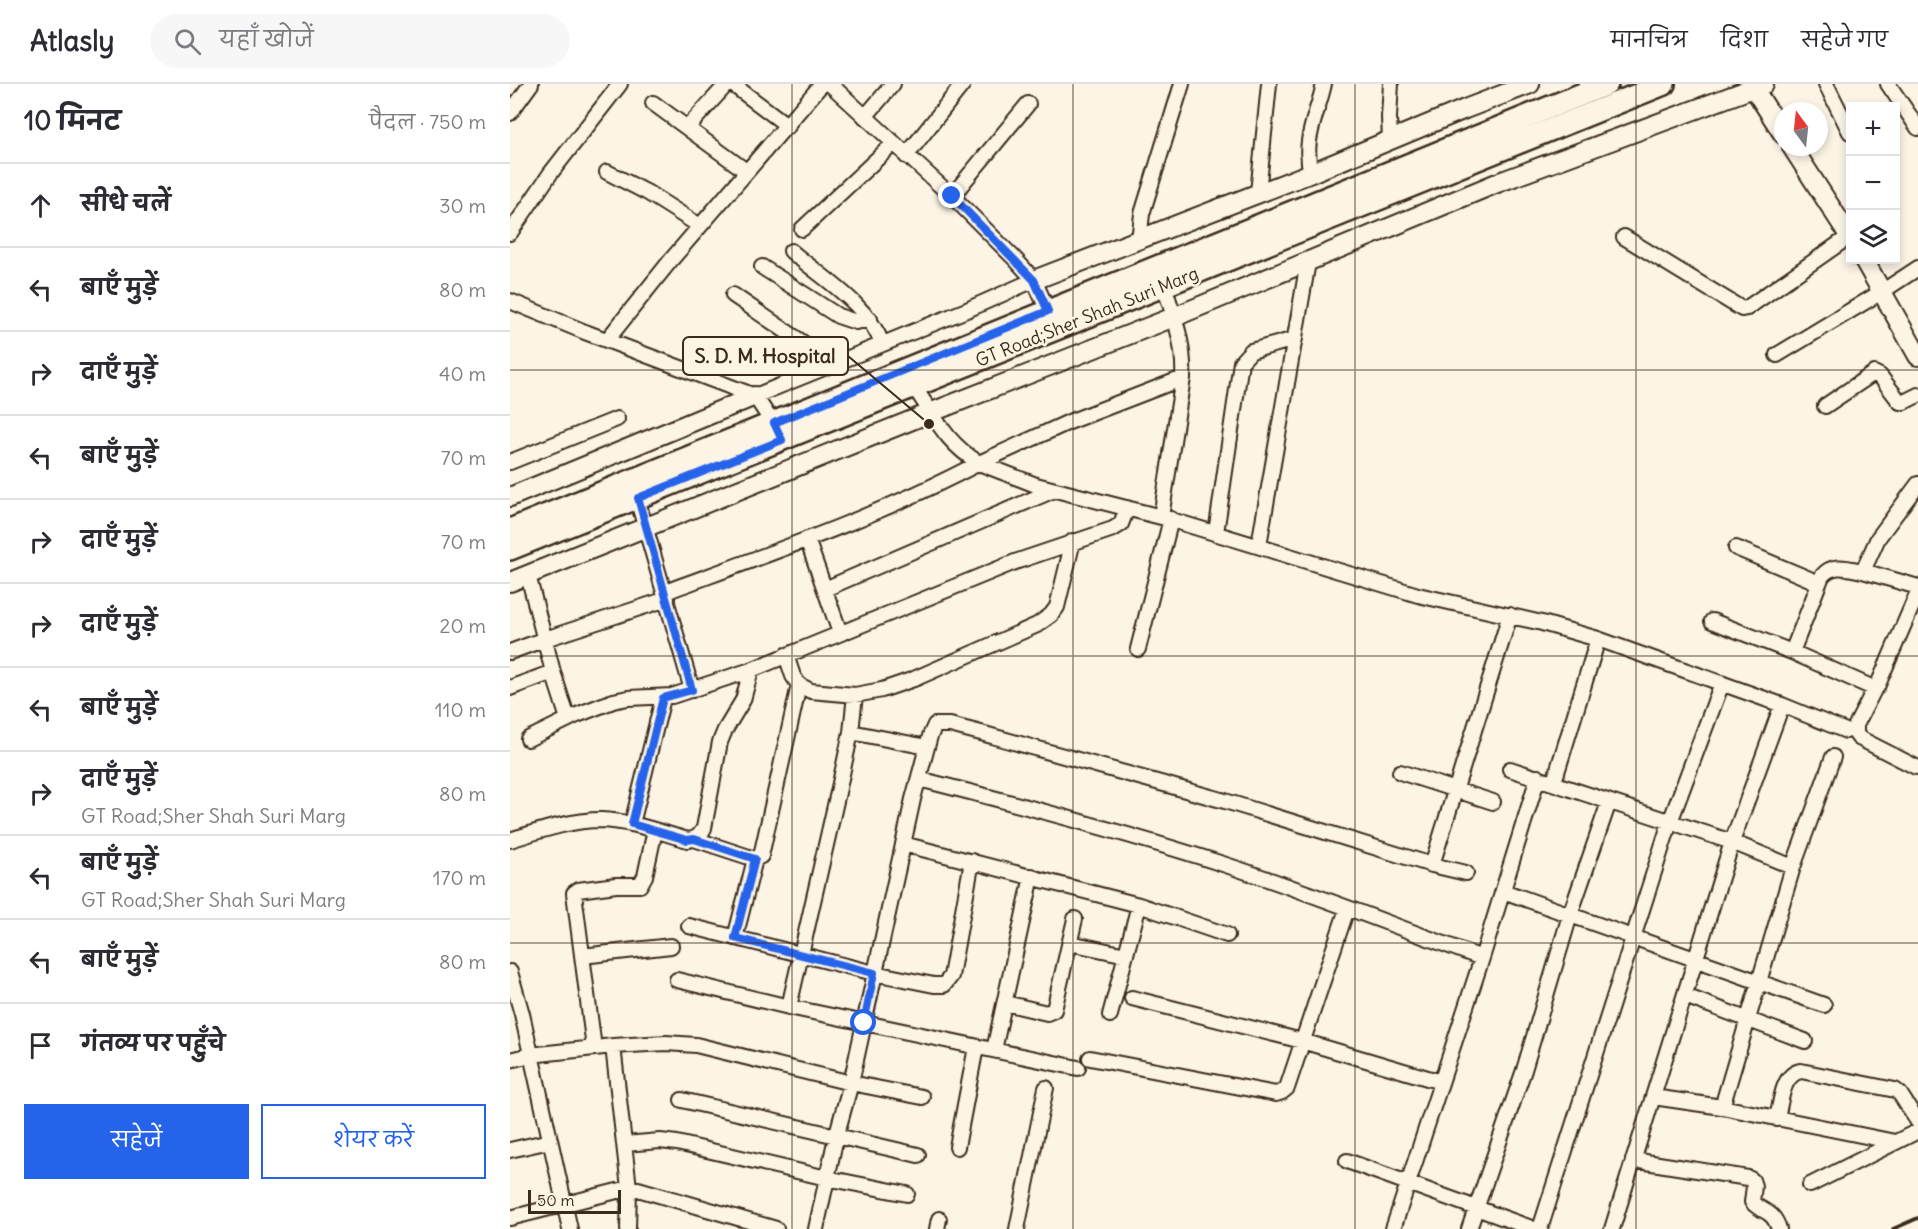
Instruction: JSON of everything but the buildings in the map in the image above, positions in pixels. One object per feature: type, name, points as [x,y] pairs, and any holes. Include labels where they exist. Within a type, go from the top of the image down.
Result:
[{"type":"main road","points":[[1034,280],[1311,173],[1348,156],[1530,84]]},
{"type":"main road","name":"GT Road;Sher Shah Suri Marg","points":[[510,549],[638,498],[778,431],[1048,311],[1607,84]]},
{"type":"main road","name":"GT Road;Sher Shah Suri Marg","points":[[510,530],[778,431],[914,387],[1664,84]]},
{"type":"main road","points":[[510,582],[1174,317],[1497,183],[1756,86],[1774,118]]},
{"type":"main road","points":[[1798,156],[1846,231]]},
{"type":"main road","points":[[1867,264],[1884,291],[1918,356]]},
{"type":"main road","points":[[510,497],[756,396]]},
{"type":"street","points":[[510,113],[531,84]]},
{"type":"street","points":[[510,233],[557,166],[620,84]]},
{"type":"street","points":[[688,127],[727,84]]},
{"type":"street","points":[[732,84],[788,126]]},
{"type":"street","points":[[607,340],[746,171],[788,126],[822,84]]},
{"type":"street","points":[[830,84],[952,196],[1034,280],[1048,311]]},
{"type":"street","points":[[865,117],[893,84]]},
{"type":"street","points":[[906,156],[963,84]]},
{"type":"street","points":[[1142,238],[1140,232],[1142,214],[1182,84]]},
{"type":"street","points":[[1258,193],[1269,84]]},
{"type":"street","points":[[1311,173],[1306,146],[1323,84]]},
{"type":"street","points":[[1390,140],[1391,84]]},
{"type":"street","points":[[1826,84],[1846,122]]},
{"type":"street","points":[[1888,84],[1918,128]]},
{"type":"street","points":[[653,103],[746,171]]},
{"type":"street","points":[[952,196],[1028,104]]},
{"type":"street","points":[[802,229],[893,144]]},
{"type":"street","points":[[607,172],[657,198],[700,226]]},
{"type":"street","points":[[1624,237],[1742,309],[1747,308],[1846,240]]},
{"type":"street","points":[[791,251],[870,319],[878,331],[882,344]]},
{"type":"street","points":[[1259,545],[1308,262]]},
{"type":"street","points":[[762,267],[838,316],[856,322],[870,319]]},
{"type":"street","points":[[1777,355],[1918,268]]},
{"type":"street","points":[[756,396],[1034,280]]},
{"type":"street","points":[[1138,649],[1166,518],[1184,378],[1182,345],[1164,286]]},
{"type":"street","points":[[733,295],[834,364]]},
{"type":"street","points":[[510,301],[756,396],[778,431]]},
{"type":"street","points":[[1216,533],[1241,362],[1251,351],[1295,339]]},
{"type":"street","points":[[1825,406],[1874,373],[1880,376],[1897,400],[1904,402],[1918,395]]},
{"type":"street","points":[[510,652],[666,595],[807,539],[943,482],[1069,422],[1184,378]]},
{"type":"street","points":[[914,387],[948,439],[979,463],[1054,490],[1166,518],[1418,595],[1510,615],[1598,639],[1722,682],[1846,731]]},
{"type":"street","points":[[510,462],[617,419]]},
{"type":"street","points":[[1863,571],[1878,538],[1917,486]]},
{"type":"street","points":[[825,589],[1054,490]]},
{"type":"street","points":[[638,498],[692,690]]},
{"type":"street","points":[[528,739],[567,719],[613,701],[663,698],[751,669],[1015,562],[1119,526],[1124,520],[1127,508]]},
{"type":"street","points":[[807,539],[840,633]]},
{"type":"street","points":[[786,655],[793,676],[799,685],[811,691],[855,695],[882,690],[914,679],[1037,625],[1051,615],[1060,598],[1073,541]]},
{"type":"street","points":[[1736,548],[1818,583]]},
{"type":"street","points":[[1792,652],[1818,583],[1827,570],[1833,567],[1863,571],[1918,587]]},
{"type":"street","points":[[528,574],[567,719]]},
{"type":"street","points":[[1916,767],[1859,738],[1856,734],[1856,725],[1878,685],[1918,592]]},
{"type":"street","points":[[1432,865],[1510,615]]},
{"type":"street","points":[[1712,621],[1875,688]]},
{"type":"street","points":[[1554,782],[1598,639]]},
{"type":"street","points":[[510,840],[578,822],[600,820],[632,824],[687,840],[700,835],[704,828],[720,742],[743,700],[751,669]]},
{"type":"street","points":[[510,688],[553,672]]},
{"type":"street","points":[[1540,1229],[1670,822],[1722,682]]},
{"type":"street","points":[[694,839],[755,859],[761,856],[799,685]]},
{"type":"street","points":[[789,1007],[850,732],[855,695]]},
{"type":"street","points":[[632,824],[663,698]]},
{"type":"street","points":[[1612,1229],[1732,843],[1782,705]]},
{"type":"street","points":[[816,1229],[836,1137],[851,1083],[918,779],[934,726],[950,725],[1225,801],[1432,865],[1466,873]]},
{"type":"street","points":[[850,732],[927,747]]},
{"type":"street","points":[[1722,1107],[1793,867],[1833,757]]},
{"type":"street","points":[[1510,769],[1732,843],[1793,867]]},
{"type":"street","points":[[1400,771],[1493,802]]},
{"type":"street","points":[[1393,1229],[1482,958],[1538,777]]},
{"type":"street","points":[[918,779],[1011,802],[1174,848],[1482,958]]},
{"type":"street","points":[[1469,1229],[1524,1070],[1570,915],[1609,802]]},
{"type":"street","points":[[594,1048],[574,892],[610,885],[640,885],[645,876],[655,830]]},
{"type":"street","points":[[903,844],[1139,905],[1227,935]]},
{"type":"street","points":[[735,938],[755,859]]},
{"type":"street","points":[[689,926],[874,973],[934,985],[947,982],[951,976],[972,861]]},
{"type":"street","points":[[994,1050],[1032,876]]},
{"type":"street","points":[[1503,891],[1824,1005]]},
{"type":"street","points":[[1110,1015],[1139,905]]},
{"type":"street","points":[[1090,1058],[1276,1094],[1282,1092],[1287,1088],[1347,909]]},
{"type":"street","points":[[1005,1003],[1047,1013],[1054,1010],[1075,920]]},
{"type":"street","points":[[1070,943],[1126,955]]},
{"type":"street","points":[[582,956],[671,946]]},
{"type":"street","points":[[510,972],[570,1229]]},
{"type":"street","points":[[677,980],[789,1007],[1078,1068]]},
{"type":"street","points":[[1685,996],[1805,1041]]},
{"type":"street","points":[[1132,998],[1302,1041],[1441,1082]]},
{"type":"street","points":[[510,1060],[530,1055],[613,1046],[666,1043],[696,1045],[851,1083],[922,1096]]},
{"type":"street","points":[[613,1046],[629,1188],[628,1229]]},
{"type":"street","points":[[957,1147],[976,1047]]},
{"type":"street","points":[[1777,1119],[1788,1077],[1793,1072],[1801,1071],[1895,1090],[1918,1122]]},
{"type":"street","points":[[1017,1229],[1046,1089]]},
{"type":"street","points":[[1653,1097],[1722,1107],[1895,1142]]},
{"type":"street","points":[[682,1100],[918,1155]]},
{"type":"street","points":[[1810,1185],[1918,1131]]},
{"type":"street","points":[[510,1150],[550,1141]]},
{"type":"street","points":[[625,1144],[660,1141],[677,1143],[907,1194]]},
{"type":"street","points":[[1633,1160],[1752,1180],[1754,1186],[1752,1202],[1772,1214],[1779,1229]]},
{"type":"street","points":[[1347,1161],[1534,1229]]},
{"type":"street","points":[[510,1218],[629,1188],[649,1191],[776,1229]]},
{"type":"railway","points":[[1893,1229],[1918,1218]]},
{"type":"place","name":"S. D. M. Hospital","points":[[929,424]]},
{"type":"route","points":[[864,1023],[874,973],[735,938],[755,859],[694,839],[687,840],[632,824],[663,698],[692,690],[638,498],[782,440],[774,423],[1048,311],[1034,280],[952,196]]}]
